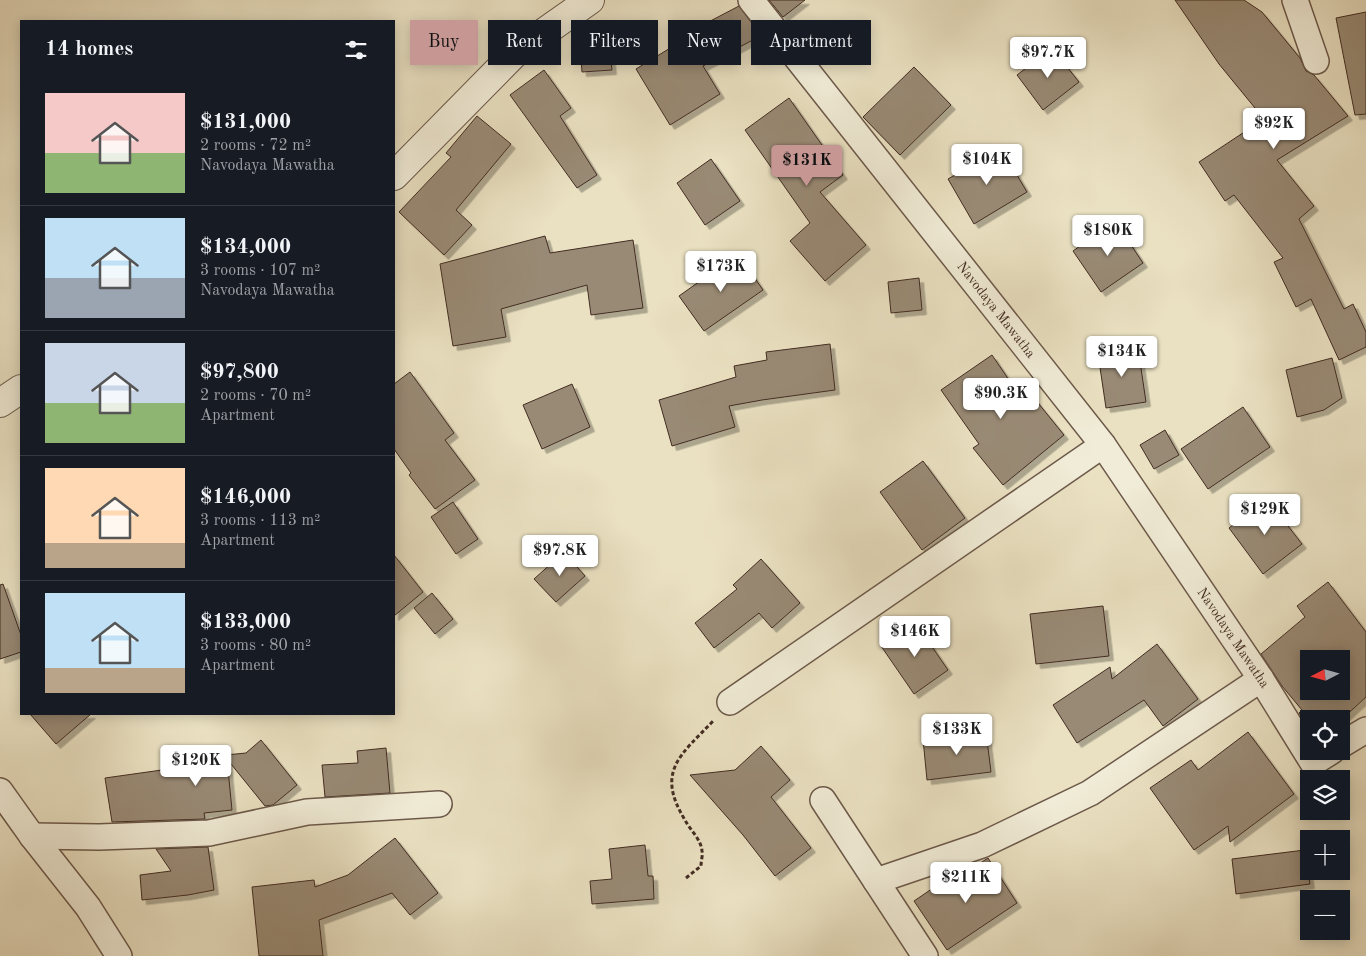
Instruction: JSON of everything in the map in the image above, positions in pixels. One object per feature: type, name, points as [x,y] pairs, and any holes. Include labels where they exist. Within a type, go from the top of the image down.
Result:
[{"type":"street","points":[[395,175],[516,52],[590,0]]},
{"type":"street","name":"Navodaya Mawatha","points":[[751,0],[1103,445],[1261,679],[1300,742]]},
{"type":"street","points":[[1295,0],[1316,61]]},
{"type":"street","points":[[0,403],[20,390]]},
{"type":"street","points":[[730,702],[1103,445]]},
{"type":"street","points":[[876,881],[982,845],[1090,793],[1261,679]]},
{"type":"street","points":[[1350,740],[1366,730]]},
{"type":"street","points":[[0,791],[32,836],[88,907],[118,956]]},
{"type":"street","points":[[823,800],[925,956]]},
{"type":"street","points":[[32,836],[99,837],[209,833],[307,812],[439,804]]},
{"type":"path","points":[[686,878],[701,866],[702,850],[696,836],[684,820],[672,792],[671,776],[682,753],[730,702]]},
{"type":"building","points":[[769,0],[805,0],[783,17]]},
{"type":"building","points":[[1175,0],[1244,0],[1262,12],[1300,58],[1306,71],[1314,75],[1348,116],[1277,160],[1314,206],[1299,219],[1344,309],[1353,304],[1366,332],[1366,347],[1339,360],[1311,299],[1296,307],[1274,262],[1283,258],[1234,195],[1225,201],[1199,162],[1264,119],[1219,64]]},
{"type":"building","points":[[739,6],[751,22],[751,41],[741,46],[741,20],[712,20]]},
{"type":"building","points":[[1366,12],[1366,114],[1355,115],[1336,18]]},
{"type":"building","points":[[1052,48],[1079,82],[1043,110],[1017,75]]},
{"type":"building","points":[[668,49],[668,65],[705,65],[703,66],[720,94],[670,125],[636,69],[643,65],[658,65],[658,56]]},
{"type":"building","points":[[581,65],[611,65],[612,70],[582,72]]},
{"type":"building","points":[[914,67],[951,105],[900,155],[863,117]]},
{"type":"building","points":[[544,70],[571,108],[560,116],[597,175],[577,188],[510,95]]},
{"type":"building","points":[[789,98],[843,175],[820,192],[866,245],[825,281],[790,241],[810,223],[745,130]]},
{"type":"building","points":[[477,116],[511,144],[456,210],[472,225],[444,255],[399,212],[451,157],[446,153]]},
{"type":"building","points":[[1001,148],[1027,192],[974,224],[948,179]]},
{"type":"building","points":[[711,159],[740,201],[705,225],[677,183]]},
{"type":"building","points":[[1115,221],[1143,263],[1101,292],[1073,251]]},
{"type":"building","points":[[545,236],[550,253],[633,240],[643,308],[591,315],[587,285],[501,309],[506,337],[453,346],[440,264]]},
{"type":"building","points":[[738,254],[763,290],[704,331],[679,296]]},
{"type":"building","points":[[919,278],[922,310],[891,313],[888,282]]},
{"type":"building","points":[[830,344],[835,390],[729,406],[735,427],[672,446],[659,400],[736,377],[734,366],[767,360],[766,352]]},
{"type":"building","points":[[1138,348],[1146,402],[1106,408],[1098,354]]},
{"type":"building","points":[[992,355],[1026,405],[1034,398],[1064,435],[1003,485],[973,448],[979,444],[941,390]]},
{"type":"building","points":[[1332,358],[1342,398],[1324,410],[1297,417],[1286,370]]},
{"type":"building","points":[[410,372],[454,433],[445,440],[475,480],[435,509],[409,475],[411,473],[395,450],[395,383]]},
{"type":"building","points":[[572,384],[590,427],[542,449],[523,405]]},
{"type":"building","points":[[1243,407],[1270,447],[1208,489],[1181,449]]},
{"type":"building","points":[[1165,430],[1179,455],[1154,469],[1140,445]]},
{"type":"building","points":[[923,461],[965,518],[922,550],[880,492]]},
{"type":"building","points":[[1267,499],[1302,544],[1263,574],[1229,528]]},
{"type":"building","points":[[453,502],[478,539],[456,554],[431,517]]},
{"type":"building","points":[[564,552],[585,576],[556,602],[534,579]]},
{"type":"building","points":[[395,556],[423,592],[395,615]]},
{"type":"building","points":[[761,559],[800,603],[772,628],[759,613],[714,648],[695,623],[737,589],[733,585]]},
{"type":"building","points":[[1328,582],[1366,632],[1366,697],[1350,712],[1350,710],[1302,710],[1282,686],[1261,654],[1305,617],[1297,606]]},
{"type":"building","points":[[3,584],[20,632],[20,652],[0,659],[0,585]]},
{"type":"building","points":[[432,593],[453,619],[435,634],[414,608]]},
{"type":"building","points":[[1103,606],[1109,656],[1036,664],[1030,614]]},
{"type":"building","points":[[915,622],[948,670],[914,694],[881,646]]},
{"type":"building","points":[[1157,644],[1198,699],[1163,726],[1144,700],[1077,743],[1053,705],[1110,667],[1112,679]]},
{"type":"building","points":[[31,715],[90,715],[56,744]]},
{"type":"building","points":[[986,732],[991,772],[927,780],[923,739]]},
{"type":"building","points":[[1248,732],[1294,794],[1230,842],[1228,826],[1194,850],[1150,788],[1191,760],[1198,770]]},
{"type":"building","points":[[261,740],[297,785],[273,805],[265,806],[227,759],[232,810],[204,813],[205,819],[112,822],[105,778],[169,769],[164,761],[246,753]]},
{"type":"building","points":[[761,746],[790,780],[771,797],[811,848],[775,876],[743,835],[690,775],[735,770]]},
{"type":"building","points":[[386,748],[390,793],[325,797],[322,765],[358,763],[357,751]]},
{"type":"building","points":[[395,838],[438,893],[410,915],[392,893],[319,920],[323,956],[259,956],[252,887],[314,880],[315,887],[348,875]]},
{"type":"building","points":[[645,845],[648,876],[653,876],[654,899],[592,904],[590,881],[612,879],[609,849]]},
{"type":"building","points":[[208,847],[214,890],[142,900],[140,875],[171,871],[156,849]]},
{"type":"building","points":[[1300,851],[1300,880],[1309,880],[1310,884],[1236,894],[1232,859]]},
{"type":"building","points":[[988,858],[1017,903],[947,950],[914,901],[942,882],[944,887]]}]
